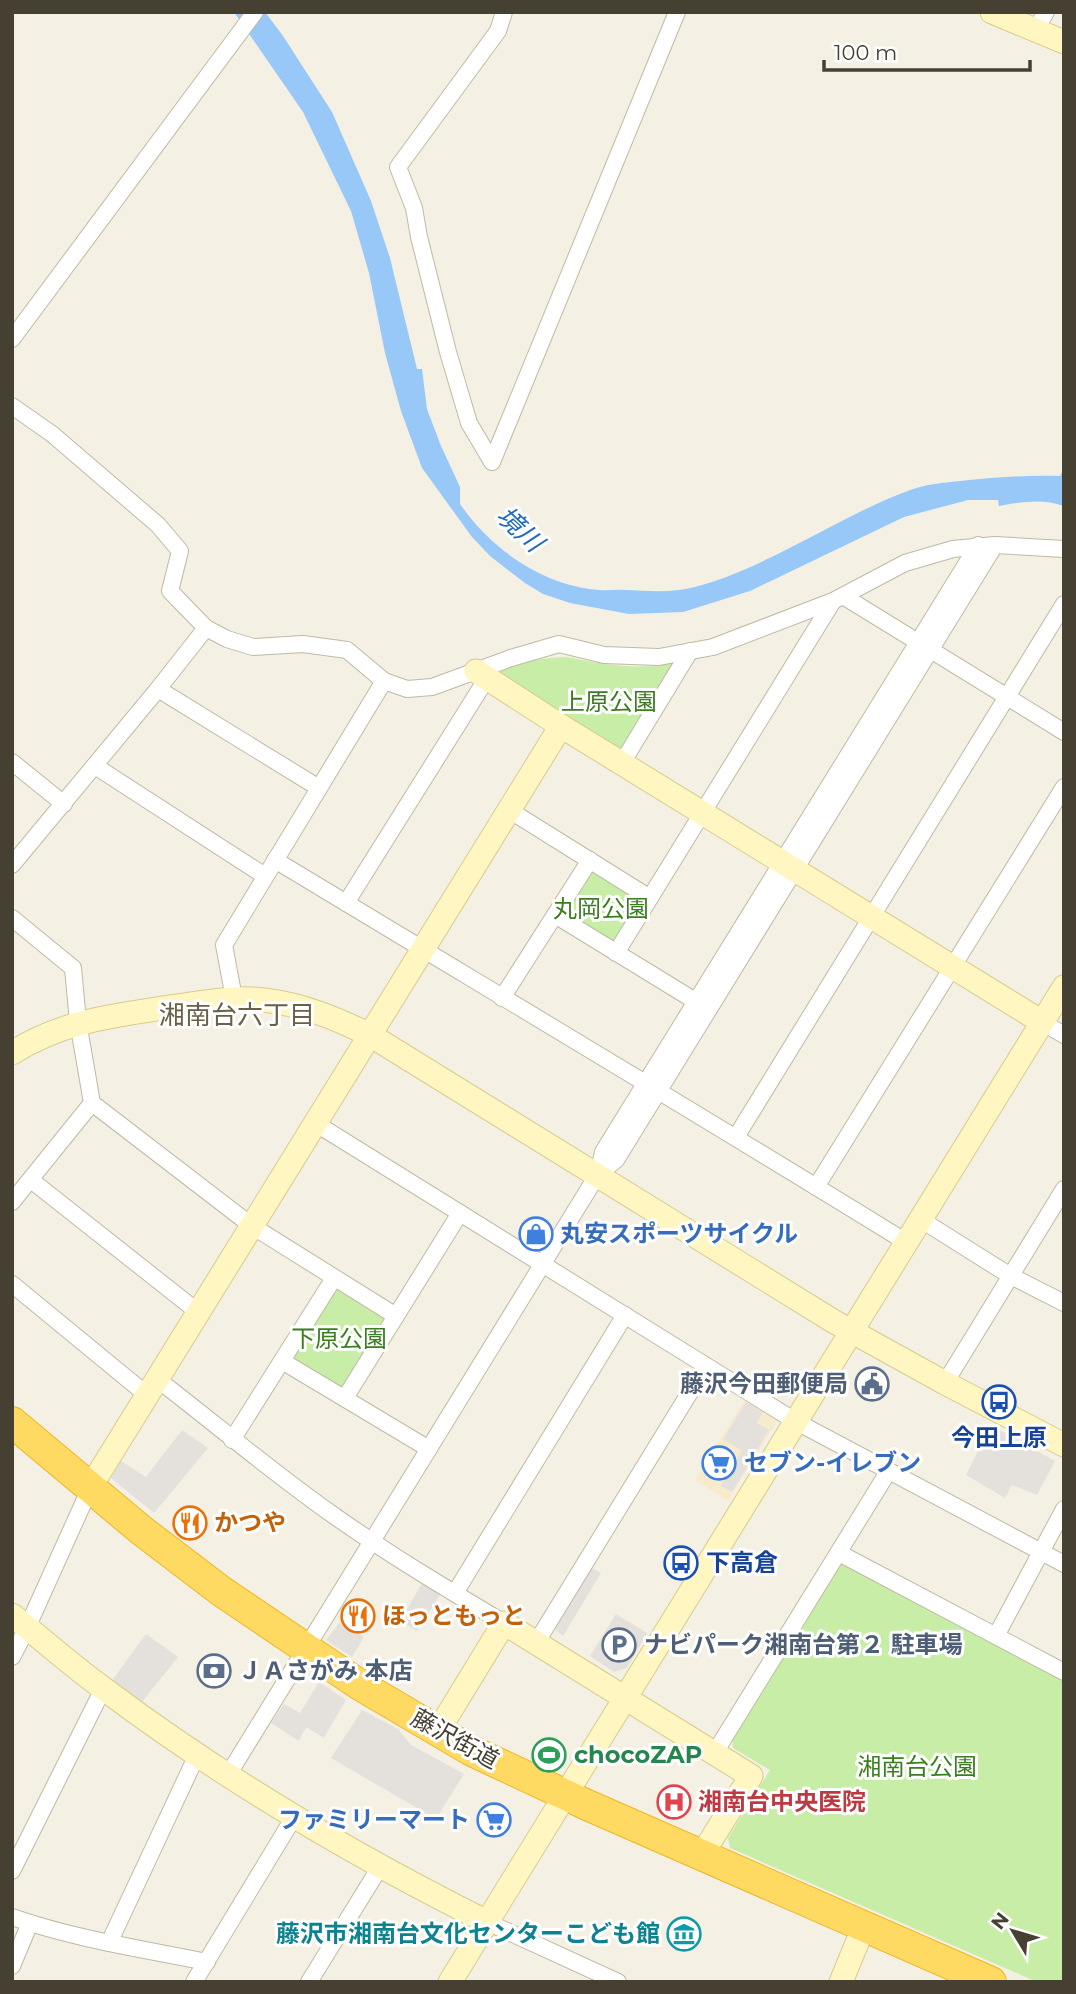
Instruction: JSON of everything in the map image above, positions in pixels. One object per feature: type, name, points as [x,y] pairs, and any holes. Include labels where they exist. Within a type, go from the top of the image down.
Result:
[{"type":"highway","name":"藤沢街道","points":[[12,1422],[141,1530],[221,1591],[360,1685],[472,1751],[701,1856],[991,1982]]},
{"type":"street","points":[[12,338],[256,12]]},
{"type":"street","points":[[505,12],[498,31],[398,167],[414,208],[448,352],[469,423],[492,462],[677,12]]},
{"type":"street","points":[[992,12],[1041,21],[1064,42]]},
{"type":"street","points":[[12,406],[52,434],[158,525],[180,551],[170,591],[206,628],[253,647],[303,644],[347,650],[384,681],[407,689],[432,687],[482,674],[511,658],[559,644],[604,655],[659,657],[713,647],[838,599],[905,564],[953,549],[986,545],[1064,549]]},
{"type":"street","points":[[228,1775],[598,1174],[603,1152],[653,1086],[986,545]]},
{"type":"street","points":[[838,599],[924,646],[1064,732]]},
{"type":"street","points":[[616,953],[838,599]]},
{"type":"street","points":[[736,1137],[1064,604]]},
{"type":"street","points":[[12,865],[206,628]]},
{"type":"street","points":[[622,763],[690,651]]},
{"type":"street","points":[[482,674],[561,726],[1064,1035]]},
{"type":"street","points":[[346,903],[482,674]]},
{"type":"street","points":[[234,998],[224,945],[384,681]]},
{"type":"street","points":[[158,689],[319,788]]},
{"type":"street","points":[[12,1657],[20,1621],[91,1486],[561,726]]},
{"type":"street","points":[[12,762],[64,804]]},
{"type":"street","points":[[95,766],[265,876]]},
{"type":"street","points":[[817,1187],[1064,787]]},
{"type":"street","points":[[509,810],[650,898]]},
{"type":"street","points":[[275,860],[653,1086],[906,1242]]},
{"type":"street","points":[[502,998],[590,860]]},
{"type":"street","points":[[555,915],[702,1006]]},
{"type":"street","points":[[12,918],[74,968],[78,1022],[92,1103],[252,1226],[396,1316]]},
{"type":"street","points":[[450,1982],[1064,987]]},
{"type":"street","points":[[12,1053],[28,1043],[78,1022],[234,998],[298,1006],[333,1017],[370,1035],[852,1332],[1064,1445]]},
{"type":"street","points":[[12,1202],[92,1103]]},
{"type":"street","points":[[316,1123],[795,1421],[1064,1564]]},
{"type":"street","points":[[31,1180],[198,1312]]},
{"type":"street","points":[[945,1382],[1064,1189]]},
{"type":"street","points":[[345,1398],[460,1213]]},
{"type":"street","points":[[920,1219],[1010,1275],[1064,1303]]},
{"type":"street","points":[[232,1440],[334,1278]]},
{"type":"street","points":[[12,1284],[152,1387],[232,1440],[372,1542],[751,1776],[701,1856]]},
{"type":"street","points":[[455,1593],[625,1315]]},
{"type":"street","points":[[282,1360],[429,1450]]},
{"type":"street","points":[[536,1643],[706,1366]]},
{"type":"street","points":[[715,1754],[888,1472]]},
{"type":"street","points":[[996,1636],[1064,1509]]},
{"type":"street","points":[[839,1553],[1064,1672]]},
{"type":"street","points":[[20,1621],[103,1689],[197,1755],[294,1817],[380,1867],[581,1974],[618,1982]]},
{"type":"street","points":[[438,1731],[504,1623]]},
{"type":"street","points":[[12,1871],[103,1689]]},
{"type":"street","points":[[108,1943],[197,1755]]},
{"type":"street","points":[[194,1982],[294,1817]]},
{"type":"street","points":[[309,1982],[380,1867]]},
{"type":"street","points":[[12,1917],[108,1943],[207,1962]]},
{"type":"street","points":[[12,1966],[30,1923]]},
{"type":"street","points":[[841,1982],[864,1926]]},
{"type":"shaded area","points":[[746,1398],[776,1416],[777,1421],[728,1501],[695,1480]]},
{"type":"shaded area","points":[[746,1402],[763,1412],[757,1423],[769,1430],[732,1492],[721,1486],[742,1451],[723,1439]]},
{"type":"shaded area","points":[[991,1425],[1055,1461],[1037,1495],[1012,1485],[1005,1498],[966,1475]]},
{"type":"shaded area","points":[[182,1430],[208,1448],[154,1513],[111,1478],[118,1459],[146,1477]]},
{"type":"shaded area","points":[[588,1566],[601,1573],[563,1636],[552,1627]]},
{"type":"shaded area","points":[[423,1582],[441,1593],[417,1631],[400,1621]]},
{"type":"shaded area","name":"ナビパーク湘南台第２ 駐車場","points":[[616,1614],[647,1633],[627,1668],[614,1672],[590,1656]]},
{"type":"shaded area","points":[[340,1622],[364,1637],[352,1657],[326,1640]]},
{"type":"shaded area","points":[[146,1634],[178,1657],[141,1703],[111,1682]]},
{"type":"shaded area","points":[[319,1682],[346,1700],[324,1738],[306,1727],[299,1741],[271,1723],[284,1704],[300,1713]]},
{"type":"shaded area","points":[[362,1710],[398,1729],[411,1745],[464,1774],[436,1819],[331,1758]]},
{"type":"green space","name":"上原公園","points":[[566,657],[633,666],[674,663],[622,752],[494,672],[529,661]]},
{"type":"green space","name":"丸岡公園","points":[[592,870],[640,900],[610,948],[562,918]]},
{"type":"green space","name":"下原公園","points":[[338,1290],[383,1317],[384,1323],[346,1386],[340,1388],[295,1360],[294,1354],[333,1291]]},
{"type":"green space","name":"湘南台公園","points":[[847,1562],[1064,1677],[1064,1982],[1037,1982],[730,1848],[728,1838],[770,1770],[733,1748],[732,1739],[840,1564]]},
{"type":"water","points":[[234,12],[265,12],[332,112],[371,201],[390,258],[417,369],[422,369],[427,409],[460,487],[460,504],[487,536],[520,562],[539,573],[579,587],[603,590],[678,590],[695,587],[751,567],[885,500],[927,485],[1004,477],[1060,476],[1064,468],[1064,506],[1040,501],[999,506],[998,500],[968,500],[904,517],[750,591],[683,612],[629,614],[570,603],[543,594],[490,556],[472,537],[422,468],[401,411],[385,353],[369,273],[351,211],[303,112]]},
{"type":"place","name":"丸安スポーツサイクル","points":[[536,1234]]},
{"type":"place","name":"藤沢今田郵便局","points":[[872,1384]]},
{"type":"place","name":"今田上原","points":[[999,1402]]},
{"type":"place","name":"セブン-イレブン","points":[[719,1463]]},
{"type":"place","name":"かつや","points":[[190,1523]]},
{"type":"place","name":"下高倉","points":[[681,1563]]},
{"type":"place","name":"ほっともっと","points":[[358,1616]]},
{"type":"place","name":"ナビパーク湘南台第２ 駐車場","points":[[619,1645]]},
{"type":"place","name":"ＪＡさがみ 本店","points":[[214,1671]]},
{"type":"place","name":"chocoZAP","points":[[549,1755]]},
{"type":"place","name":"湘南台中央医院","points":[[674,1802]]},
{"type":"place","name":"ファミリーマート","points":[[494,1820]]},
{"type":"place","name":"藤沢市湘南台文化センターこども館","points":[[684,1934]]},
{"type":"district","name":"湘南台六丁目","points":[[237,1015]]},
{"type":"water label","name":"境川","points":[[520,529]]}]
